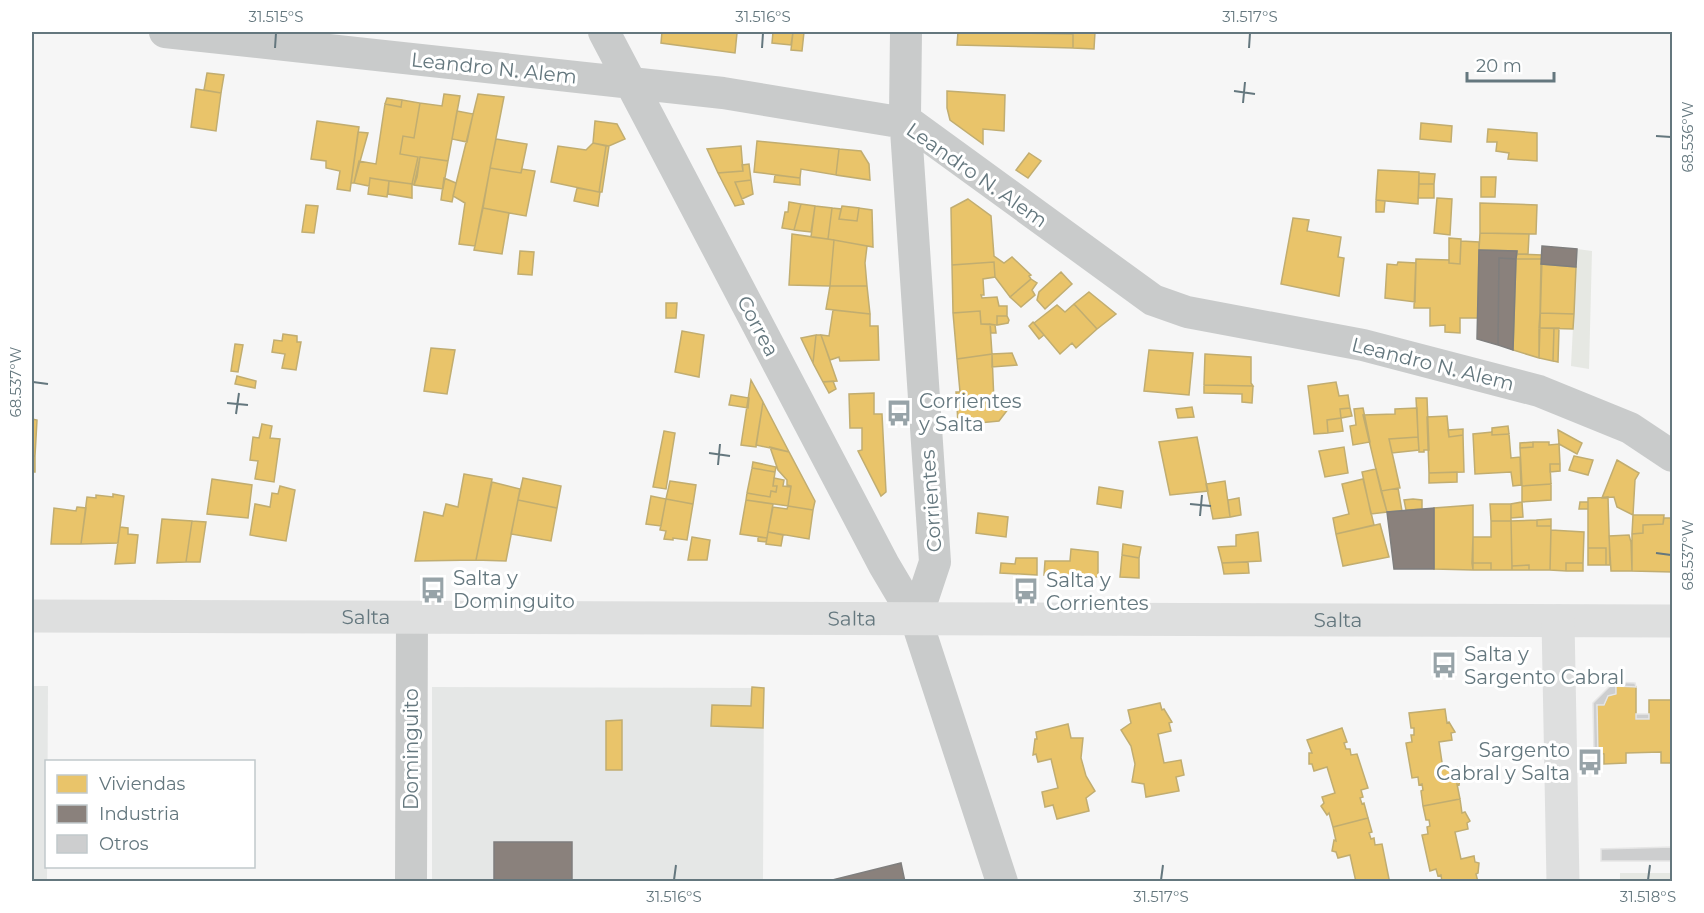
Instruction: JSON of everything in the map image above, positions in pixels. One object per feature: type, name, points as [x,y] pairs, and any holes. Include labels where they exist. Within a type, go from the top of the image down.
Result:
[{"type":"main road","name":"Salta","points":[[32,616],[1672,621]]},
{"type":"main road","points":[[1558,621],[1563,882]]},
{"type":"street","name":"Leandro N. Alem","points":[[165,32],[723,93],[911,124],[1153,300],[1186,312],[1363,345],[1539,391],[1630,428],[1672,456]]},
{"type":"street","name":"Correa","points":[[604,32],[878,555],[916,619]]},
{"type":"street","name":"Corrientes","points":[[906,32],[905,123],[935,562],[916,619]]},
{"type":"street","name":"Dominguito","points":[[411,882],[412,617]]},
{"type":"street","points":[[916,619],[1002,882]]},
{"type":"shaded area","points":[[1577,249],[1592,251],[1589,369],[1571,366]]},
{"type":"shaded area","points":[[32,686],[48,686],[48,760],[45,760],[47,881],[32,881]]},
{"type":"shaded area","points":[[432,687],[764,688],[763,881],[432,882]]},
{"type":"shaded area","points":[[1620,873],[1672,873],[1672,881],[1620,881]]},
{"type":"building: Viviendas","points":[[662,32],[737,33],[735,53],[661,43]]},
{"type":"building: Viviendas","points":[[773,32],[793,32],[791,45],[772,43]]},
{"type":"building: Viviendas","points":[[793,32],[804,32],[802,51],[791,50]]},
{"type":"building: Viviendas","points":[[958,32],[1073,34],[1073,48],[957,45]]},
{"type":"building: Viviendas","points":[[1006,32],[1095,32],[1094,49],[1073,48],[1073,34]]},
{"type":"building: Viviendas","points":[[207,73],[224,75],[221,93],[204,90]]},
{"type":"building: Viviendas","points":[[196,89],[221,93],[216,131],[191,127]]},
{"type":"building: Viviendas","points":[[947,91],[1005,95],[1004,131],[983,129],[983,144],[950,120]]},
{"type":"building: Viviendas","points":[[444,94],[460,96],[448,161],[420,157],[414,185],[412,184],[418,157],[400,154],[403,136],[414,138],[420,103],[442,106]]},
{"type":"building: Viviendas","points":[[478,94],[504,97],[475,246],[459,244],[465,203],[453,196]]},
{"type":"building: Viviendas","points":[[387,98],[402,100],[401,107],[385,104]]},
{"type":"building: Viviendas","points":[[402,100],[420,103],[414,138],[403,136],[400,154],[418,157],[412,184],[370,178],[369,186],[354,183],[359,161],[376,164],[385,104],[401,107]]},
{"type":"building: Viviendas","points":[[457,111],[473,114],[467,142],[452,139]]},
{"type":"building: Viviendas","points":[[317,121],[359,127],[350,191],[337,189],[340,171],[326,168],[326,161],[311,159]]},
{"type":"building: Viviendas","points":[[595,121],[617,124],[625,139],[609,146],[593,143]]},
{"type":"building: Viviendas","points":[[1421,123],[1452,126],[1451,142],[1420,139]]},
{"type":"building: Viviendas","points":[[1488,129],[1537,133],[1537,161],[1508,159],[1509,153],[1496,151],[1497,142],[1487,142]]},
{"type":"building: Viviendas","points":[[358,132],[368,133],[354,183],[351,183]]},
{"type":"building: Viviendas","points":[[496,139],[527,144],[521,173],[490,168]]},
{"type":"building: Viviendas","points":[[757,141],[839,149],[836,175],[801,169],[800,178],[754,172]]},
{"type":"building: Viviendas","points":[[593,143],[606,146],[599,192],[551,182],[558,146],[586,150]]},
{"type":"building: Viviendas","points":[[606,146],[609,146],[602,192],[599,192]]},
{"type":"building: Viviendas","points":[[741,146],[743,171],[718,173],[707,149]]},
{"type":"building: Viviendas","points":[[839,149],[861,151],[869,164],[870,180],[836,175]]},
{"type":"building: Viviendas","points":[[1029,153],[1041,161],[1028,178],[1016,170]]},
{"type":"building: Viviendas","points":[[420,157],[448,161],[443,189],[414,185]]},
{"type":"building: Viviendas","points":[[749,164],[751,180],[735,182],[744,204],[735,206],[718,173],[743,171],[742,165]]},
{"type":"building: Viviendas","points":[[490,168],[521,173],[522,169],[535,171],[526,216],[483,208]]},
{"type":"building: Viviendas","points":[[1378,170],[1419,172],[1418,204],[1376,200]]},
{"type":"building: Viviendas","points":[[1419,173],[1435,174],[1434,184],[1419,184]]},
{"type":"building: Viviendas","points":[[775,175],[800,178],[800,185],[774,182]]},
{"type":"building: Viviendas","points":[[1481,177],[1496,177],[1495,197],[1481,197]]},
{"type":"building: Viviendas","points":[[370,178],[389,181],[387,197],[368,194]]},
{"type":"building: Viviendas","points":[[444,178],[456,183],[452,202],[441,200]]},
{"type":"building: Viviendas","points":[[751,180],[753,194],[742,199],[735,182]]},
{"type":"building: Viviendas","points":[[389,181],[412,184],[412,198],[388,194]]},
{"type":"building: Viviendas","points":[[1419,184],[1434,184],[1434,198],[1418,198]]},
{"type":"building: Viviendas","points":[[577,188],[600,192],[598,206],[574,201]]},
{"type":"building: Viviendas","points":[[1437,198],[1452,199],[1450,235],[1434,233]]},
{"type":"building: Viviendas","points":[[968,199],[991,216],[994,256],[1004,263],[1012,257],[1031,275],[1029,276],[1031,279],[1010,297],[995,277],[994,262],[952,265],[951,208]]},
{"type":"building: Viviendas","points":[[1376,200],[1385,201],[1384,212],[1376,212]]},
{"type":"building: Viviendas","points":[[789,202],[801,204],[794,230],[782,228]]},
{"type":"building: Viviendas","points":[[1480,203],[1537,205],[1536,234],[1480,233]]},
{"type":"building: Viviendas","points":[[801,204],[815,206],[811,232],[794,230]]},
{"type":"building: Viviendas","points":[[306,205],[318,206],[314,233],[302,232]]},
{"type":"building: Viviendas","points":[[815,206],[832,208],[828,239],[811,237]]},
{"type":"building: Viviendas","points":[[842,206],[859,208],[857,221],[839,219]]},
{"type":"building: Viviendas","points":[[483,208],[509,213],[502,254],[474,250]]},
{"type":"building: Viviendas","points":[[832,208],[841,209],[839,219],[857,221],[859,208],[872,210],[873,247],[828,239]]},
{"type":"building: Viviendas","points":[[1293,218],[1309,220],[1307,231],[1341,237],[1338,257],[1344,258],[1339,296],[1281,284]]},
{"type":"building: Viviendas","points":[[1480,233],[1529,234],[1528,254],[1517,254],[1517,251],[1479,250]]},
{"type":"building: Viviendas","points":[[792,234],[834,240],[830,286],[789,285]]},
{"type":"building: Viviendas","points":[[1449,238],[1461,239],[1460,264],[1449,263]]},
{"type":"building: Viviendas","points":[[834,240],[867,246],[865,263],[867,286],[830,286]]},
{"type":"building: Viviendas","points":[[1461,241],[1479,242],[1478,318],[1460,318],[1460,333],[1445,332],[1445,325],[1430,326],[1430,308],[1414,308],[1416,259],[1449,260],[1449,263],[1460,264]]},
{"type":"building: Viviendas","points":[[520,251],[534,252],[532,275],[518,274]]},
{"type":"building: Viviendas","points":[[1517,254],[1542,255],[1542,259],[1516,259]]},
{"type":"building: Viviendas","points":[[1516,259],[1542,259],[1539,358],[1513,350]]},
{"type":"building: Viviendas","points":[[994,262],[995,277],[983,279],[984,295],[981,295],[982,298],[997,297],[999,306],[1007,306],[1007,316],[997,316],[997,325],[981,324],[980,311],[953,313],[952,265]]},
{"type":"building: Viviendas","points":[[1398,262],[1416,263],[1415,302],[1385,298],[1387,264],[1397,265]]},
{"type":"building: Viviendas","points":[[1541,264],[1576,267],[1574,314],[1540,313]]},
{"type":"building: Viviendas","points":[[1061,272],[1072,284],[1045,309],[1037,300],[1039,292]]},
{"type":"building: Viviendas","points":[[1031,279],[1037,283],[1032,290],[1035,295],[1021,307],[1010,297]]},
{"type":"building: Viviendas","points":[[830,286],[867,286],[870,314],[826,309]]},
{"type":"building: Viviendas","points":[[1089,292],[1116,314],[1097,329],[1074,304]]},
{"type":"building: Viviendas","points":[[666,303],[677,303],[676,318],[666,318]]},
{"type":"building: Viviendas","points":[[1074,304],[1097,329],[1076,348],[1072,343],[1060,354],[1034,323],[1057,305],[1065,312]]},
{"type":"building: Viviendas","points":[[833,310],[870,314],[870,326],[878,326],[879,360],[840,361],[839,357],[830,360],[821,335],[829,336]]},
{"type":"building: Viviendas","points":[[980,311],[981,324],[990,324],[992,354],[957,359],[953,313]]},
{"type":"building: Viviendas","points":[[1540,313],[1574,314],[1573,329],[1539,328]]},
{"type":"building: Viviendas","points":[[997,316],[1007,316],[1008,323],[997,325]]},
{"type":"building: Viviendas","points":[[1033,322],[1044,335],[1039,339],[1029,326]]},
{"type":"building: Viviendas","points":[[990,324],[995,325],[996,333],[991,333]]},
{"type":"building: Viviendas","points":[[1539,328],[1554,328],[1553,361],[1539,358]]},
{"type":"building: Viviendas","points":[[1554,328],[1559,328],[1558,362],[1553,361]]},
{"type":"building: Viviendas","points":[[682,331],[704,335],[699,377],[675,372]]},
{"type":"building: Viviendas","points":[[283,334],[297,336],[297,342],[301,342],[296,370],[282,368],[285,354],[272,352],[274,340],[282,341]]},
{"type":"building: Viviendas","points":[[816,335],[813,363],[801,338]]},
{"type":"building: Viviendas","points":[[816,335],[821,335],[837,381],[823,382],[813,363]]},
{"type":"building: Viviendas","points":[[235,344],[243,345],[238,372],[231,371]]},
{"type":"building: Viviendas","points":[[431,348],[455,350],[447,394],[424,391]]},
{"type":"building: Viviendas","points":[[1149,350],[1193,353],[1189,395],[1144,391]]},
{"type":"building: Viviendas","points":[[1012,353],[1017,365],[992,367],[992,354]]},
{"type":"building: Viviendas","points":[[992,354],[994,402],[957,406],[956,392],[960,392],[957,359]]},
{"type":"building: Viviendas","points":[[1205,354],[1251,357],[1253,386],[1204,385]]},
{"type":"building: Viviendas","points":[[237,376],[256,381],[255,388],[235,384]]},
{"type":"building: Viviendas","points":[[751,380],[763,402],[756,447],[741,445]]},
{"type":"building: Viviendas","points":[[833,381],[836,389],[829,393],[823,382]]},
{"type":"building: Viviendas","points":[[1336,382],[1339,396],[1348,395],[1350,408],[1340,409],[1341,418],[1327,420],[1328,433],[1314,434],[1308,386]]},
{"type":"building: Viviendas","points":[[1204,385],[1253,386],[1252,403],[1242,402],[1242,394],[1204,393]]},
{"type":"building: Viviendas","points":[[874,393],[874,414],[882,414],[886,492],[881,496],[858,451],[862,450],[862,428],[850,428],[849,394]]},
{"type":"building: Viviendas","points":[[731,395],[749,398],[748,408],[729,405]]},
{"type":"building: Viviendas","points":[[1416,398],[1427,398],[1429,450],[1424,450],[1424,452],[1419,452]]},
{"type":"building: Viviendas","points":[[1015,400],[999,421],[958,425],[957,406]]},
{"type":"building: Viviendas","points":[[763,402],[789,452],[756,445]]},
{"type":"building: Viviendas","points":[[1192,407],[1194,417],[1178,418],[1176,409]]},
{"type":"building: Viviendas","points":[[1350,408],[1352,416],[1341,418],[1340,409]]},
{"type":"building: Viviendas","points":[[1363,408],[1370,442],[1353,445],[1350,426],[1356,425],[1354,409]]},
{"type":"building: Viviendas","points":[[1417,408],[1418,437],[1389,439],[1400,488],[1381,491],[1363,415],[1395,414],[1395,409]]},
{"type":"building: Viviendas","points":[[1447,416],[1449,437],[1463,435],[1464,472],[1429,473],[1427,417]]},
{"type":"building: Viviendas","points":[[1341,418],[1343,431],[1328,433],[1327,420]]},
{"type":"building: Viviendas","points":[[32,419],[37,420],[35,456],[32,456]]},
{"type":"building: Viviendas","points":[[262,424],[272,426],[270,438],[280,439],[274,482],[255,479],[258,461],[250,460],[253,437],[259,438]]},
{"type":"building: Viviendas","points":[[1508,426],[1509,434],[1492,435],[1492,428]]},
{"type":"building: Viviendas","points":[[1463,429],[1463,435],[1449,437],[1448,430]]},
{"type":"building: Viviendas","points":[[1558,430],[1582,443],[1577,454],[1559,444]]},
{"type":"building: Viviendas","points":[[664,431],[675,433],[666,489],[653,487]]},
{"type":"building: Viviendas","points":[[1492,432],[1492,435],[1509,434],[1511,458],[1520,457],[1521,485],[1513,486],[1511,472],[1475,474],[1473,434]]},
{"type":"building: Viviendas","points":[[1197,437],[1208,491],[1170,495],[1159,442]]},
{"type":"building: Viviendas","points":[[1418,437],[1419,450],[1392,453],[1389,439]]},
{"type":"building: Viviendas","points":[[1533,442],[1559,444],[1560,464],[1550,464],[1551,484],[1522,486],[1520,448],[1533,447]]},
{"type":"building: Viviendas","points":[[1533,442],[1533,447],[1520,448],[1520,443]]},
{"type":"building: Viviendas","points":[[770,447],[789,452],[815,501],[813,510],[788,506],[791,486],[787,485],[787,480],[778,470]]},
{"type":"building: Viviendas","points":[[1344,447],[1348,473],[1325,477],[1319,451]]},
{"type":"building: Viviendas","points":[[32,456],[35,456],[35,472],[32,472]]},
{"type":"building: Viviendas","points":[[1574,456],[1593,460],[1588,475],[1569,470]]},
{"type":"building: Viviendas","points":[[1617,460],[1639,473],[1635,480],[1633,515],[1617,507],[1614,497],[1602,498]]},
{"type":"building: Viviendas","points":[[753,462],[776,467],[775,472],[752,468]]},
{"type":"building: Viviendas","points":[[1550,464],[1560,464],[1560,471],[1550,472]]},
{"type":"building: Viviendas","points":[[752,468],[775,472],[773,486],[777,486],[776,492],[771,491],[770,497],[747,493]]},
{"type":"building: Viviendas","points":[[1376,469],[1387,512],[1371,514],[1362,472]]},
{"type":"building: Viviendas","points":[[1457,472],[1457,482],[1429,483],[1429,473]]},
{"type":"building: Viviendas","points":[[464,474],[492,479],[476,560],[415,561],[424,512],[443,516],[446,504],[458,507]]},
{"type":"building: Viviendas","points":[[523,478],[561,486],[557,508],[518,500]]},
{"type":"building: Viviendas","points":[[774,478],[784,480],[783,486],[791,487],[788,506],[746,500],[747,493],[770,497],[771,491],[776,492],[777,486],[773,486]]},
{"type":"building: Viviendas","points":[[212,479],[252,485],[248,518],[207,514]]},
{"type":"building: Viviendas","points":[[1363,479],[1374,525],[1336,534],[1333,518],[1349,514],[1342,484]]},
{"type":"building: Viviendas","points":[[670,481],[696,485],[693,504],[666,499]]},
{"type":"building: Viviendas","points":[[1225,481],[1230,517],[1213,519],[1206,484]]},
{"type":"building: Viviendas","points":[[492,482],[520,489],[506,561],[476,560]]},
{"type":"building: Viviendas","points":[[1551,484],[1551,500],[1522,502],[1522,486]]},
{"type":"building: Viviendas","points":[[280,486],[295,490],[286,541],[250,535],[255,504],[270,507],[272,493],[278,494]]},
{"type":"building: Viviendas","points":[[1099,487],[1123,491],[1121,508],[1097,504]]},
{"type":"building: Viviendas","points":[[1398,488],[1402,511],[1387,512],[1381,491]]},
{"type":"building: Viviendas","points":[[113,494],[124,496],[118,543],[81,544],[87,497],[96,498],[96,495],[113,497]]},
{"type":"building: Viviendas","points":[[651,496],[666,499],[661,526],[646,524]]},
{"type":"building: Viviendas","points":[[1608,497],[1610,565],[1606,565],[1606,548],[1588,548],[1588,498]]},
{"type":"building: Viviendas","points":[[1239,498],[1241,515],[1230,517],[1228,500]]},
{"type":"building: Viviendas","points":[[666,499],[693,504],[687,540],[664,539],[666,531],[660,530]]},
{"type":"building: Viviendas","points":[[518,500],[557,508],[551,541],[511,534]]},
{"type":"building: Viviendas","points":[[746,500],[773,504],[767,538],[740,534]]},
{"type":"building: Viviendas","points":[[1404,500],[1422,500],[1422,509],[1406,510]]},
{"type":"building: Viviendas","points":[[1522,502],[1523,517],[1511,518],[1511,504]]},
{"type":"building: Viviendas","points":[[1580,502],[1588,502],[1588,509],[1579,509]]},
{"type":"building: Viviendas","points":[[1490,504],[1511,504],[1511,521],[1491,521]]},
{"type":"building: Viviendas","points":[[1473,505],[1473,570],[1434,569],[1434,508]]},
{"type":"building: Viviendas","points":[[788,506],[813,510],[809,539],[768,532],[773,507],[787,509]]},
{"type":"building: Viviendas","points":[[77,507],[86,508],[81,544],[51,544],[54,508],[76,511]]},
{"type":"building: Viviendas","points":[[978,513],[1008,517],[1006,537],[976,533]]},
{"type":"building: Viviendas","points":[[1633,515],[1664,515],[1663,524],[1643,525],[1643,533],[1632,534]]},
{"type":"building: Viviendas","points":[[1664,518],[1672,518],[1672,572],[1632,571],[1632,534],[1643,533],[1643,525],[1663,524]]},
{"type":"building: Viviendas","points":[[162,519],[192,521],[186,562],[157,563]]},
{"type":"building: Viviendas","points":[[1551,519],[1551,526],[1537,526],[1537,520]]},
{"type":"building: Viviendas","points":[[1537,520],[1537,526],[1551,526],[1550,570],[1529,570],[1529,565],[1512,566],[1511,521]]},
{"type":"building: Viviendas","points":[[192,521],[206,522],[200,562],[186,562]]},
{"type":"building: Viviendas","points":[[1491,521],[1511,521],[1512,570],[1491,570],[1491,563],[1472,563],[1473,537],[1491,537]]},
{"type":"building: Viviendas","points":[[1380,524],[1389,557],[1343,566],[1336,534]]},
{"type":"building: Viviendas","points":[[120,527],[128,528],[128,534],[138,535],[135,563],[115,564]]},
{"type":"building: Viviendas","points":[[1551,530],[1584,532],[1583,563],[1566,563],[1566,571],[1550,570]]},
{"type":"building: Viviendas","points":[[768,532],[783,535],[781,546],[766,544]]},
{"type":"building: Viviendas","points":[[1258,532],[1261,561],[1222,563],[1218,547],[1236,546],[1236,535]]},
{"type":"building: Viviendas","points":[[1629,535],[1632,571],[1611,571],[1609,536]]},
{"type":"building: Viviendas","points":[[692,537],[710,540],[707,560],[688,560]]},
{"type":"building: Viviendas","points":[[758,537],[767,538],[766,542],[758,541]]},
{"type":"building: Viviendas","points":[[1123,544],[1141,547],[1139,558],[1122,555]]},
{"type":"building: Viviendas","points":[[1588,548],[1606,548],[1606,565],[1588,565]]},
{"type":"building: Viviendas","points":[[1071,549],[1098,552],[1098,577],[1044,575],[1045,561],[1070,561]]},
{"type":"building: Viviendas","points":[[1122,555],[1139,558],[1139,578],[1120,577]]},
{"type":"building: Viviendas","points":[[1016,558],[1037,558],[1037,575],[1000,573],[1001,563],[1015,564]]},
{"type":"building: Viviendas","points":[[1248,562],[1249,573],[1224,574],[1222,563]]},
{"type":"building: Viviendas","points":[[1472,563],[1491,563],[1491,570],[1473,570]]},
{"type":"building: Viviendas","points":[[1566,563],[1583,563],[1583,571],[1566,571]]},
{"type":"building: Viviendas","points":[[1529,565],[1529,570],[1512,570],[1512,566]]},
{"type":"building: Viviendas","points":[[1616,686],[1636,687],[1636,719],[1649,719],[1649,700],[1672,700],[1672,763],[1661,763],[1661,752],[1626,753],[1626,763],[1604,764],[1604,754],[1598,753],[1597,705],[1604,705],[1608,696],[1616,694]]},
{"type":"building: Viviendas","points":[[752,687],[764,688],[763,728],[711,726],[712,705],[751,706]]},
{"type":"building: Viviendas","points":[[1160,703],[1162,710],[1164,709],[1172,722],[1169,723],[1171,731],[1158,734],[1164,763],[1181,760],[1184,775],[1176,777],[1179,791],[1146,797],[1144,784],[1132,782],[1135,764],[1131,746],[1121,730],[1131,723],[1128,710]]},
{"type":"building: Viviendas","points":[[1445,709],[1447,723],[1449,722],[1455,732],[1451,733],[1452,740],[1439,742],[1443,769],[1457,767],[1457,773],[1461,774],[1459,785],[1457,784],[1460,799],[1423,806],[1422,784],[1419,785],[1418,777],[1412,778],[1406,743],[1412,742],[1411,735],[1414,735],[1409,713]]},
{"type":"building: Viviendas","points":[[622,720],[622,770],[606,770],[606,721]]},
{"type":"building: Viviendas","points":[[1068,724],[1071,738],[1083,738],[1081,758],[1086,776],[1095,791],[1086,798],[1089,811],[1057,819],[1053,805],[1045,807],[1042,792],[1058,788],[1051,759],[1038,762],[1036,754],[1033,755],[1035,739],[1037,739],[1036,732]]},
{"type":"building: Viviendas","points":[[1342,728],[1347,742],[1344,743],[1346,749],[1350,749],[1351,755],[1357,754],[1368,788],[1361,790],[1363,797],[1360,798],[1362,804],[1364,803],[1368,818],[1333,827],[1329,813],[1327,815],[1321,806],[1324,803],[1322,797],[1335,793],[1327,767],[1314,771],[1312,764],[1309,764],[1309,753],[1312,753],[1307,740]]},
{"type":"building: Viviendas","points":[[1460,799],[1462,813],[1465,812],[1470,821],[1467,823],[1468,829],[1455,832],[1461,859],[1474,856],[1475,862],[1479,863],[1476,874],[1478,882],[1442,882],[1441,875],[1438,876],[1436,869],[1430,871],[1422,835],[1428,834],[1427,827],[1430,826],[1423,806]]},
{"type":"building: Viviendas","points":[[1368,818],[1372,832],[1369,833],[1371,839],[1374,838],[1375,845],[1382,844],[1389,879],[1384,882],[1356,882],[1350,855],[1338,858],[1336,852],[1332,851],[1334,840],[1336,841],[1333,827]]},
{"type":"building: Industria","points":[[1542,246],[1577,249],[1576,267],[1541,264]]},
{"type":"building: Industria","points":[[1479,250],[1517,251],[1516,259],[1499,258],[1498,345],[1477,339]]},
{"type":"building: Industria","points":[[1499,258],[1516,259],[1513,350],[1498,345]]},
{"type":"building: Industria","points":[[1434,508],[1434,569],[1394,569],[1387,512]]},
{"type":"building: Industria","points":[[494,842],[572,842],[572,882],[494,882]]},
{"type":"building: Industria","points":[[901,863],[905,882],[832,882],[832,880]]},
{"type":"building: Otros","points":[[1614,682],[1635,683],[1636,687],[1616,686],[1616,694],[1608,696],[1604,705],[1597,705],[1598,753],[1594,753],[1593,703]]},
{"type":"building: Otros","points":[[1636,714],[1649,714],[1649,719],[1636,719]]},
{"type":"building: Otros","points":[[1672,847],[1672,861],[1601,861],[1601,849]]},
{"type":"place","name":"Corrientes y Salta","points":[[899,413]]},
{"type":"place","name":"Salta y Dominguito","points":[[433,590]]},
{"type":"place","name":"Salta y Corrientes","points":[[1026,591]]},
{"type":"place","name":"Salta y Sargento Cabral","points":[[1444,665]]},
{"type":"place","name":"Sargento Cabral y Salta","points":[[1590,762]]}]
